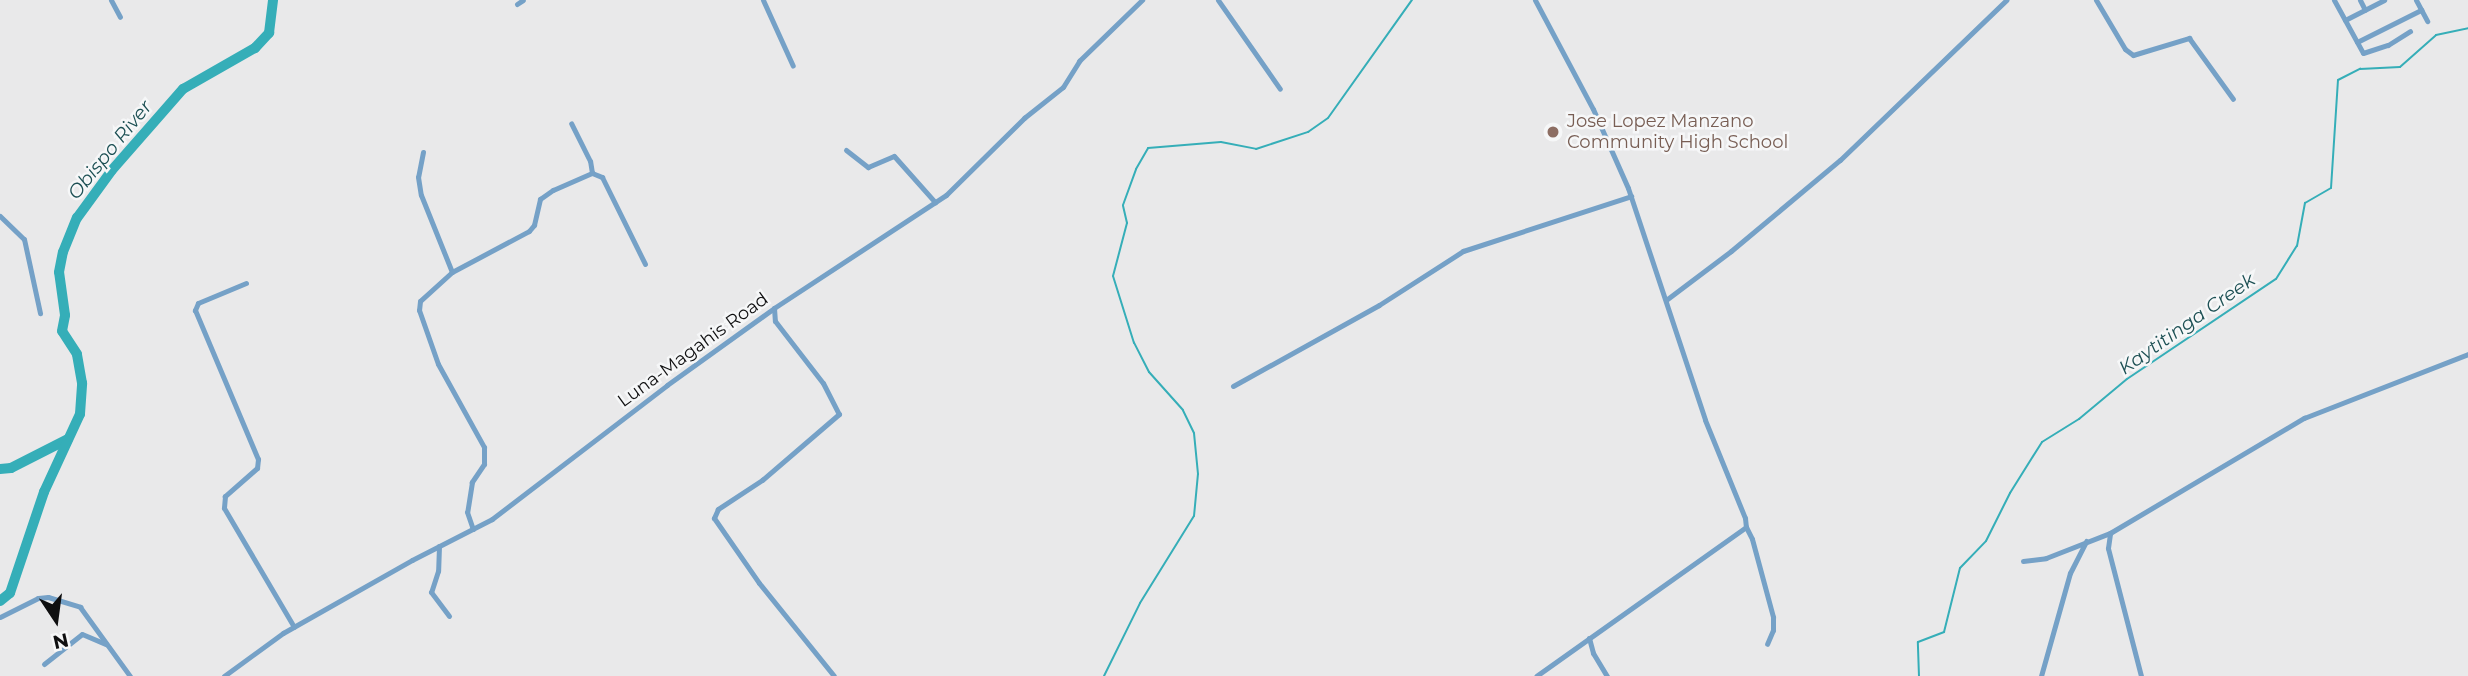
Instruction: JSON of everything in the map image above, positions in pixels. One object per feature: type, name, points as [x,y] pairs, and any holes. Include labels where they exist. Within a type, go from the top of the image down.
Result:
[{"type":"street","points":[[111,0],[120,17]]},
{"type":"street","points":[[764,0],[793,66]]},
{"type":"street","name":"Luna-Magahis Road","points":[[224,676],[295,627],[492,519],[667,385],[774,308],[936,202],[1024,118],[1063,87],[1079,61],[1142,0]]},
{"type":"street","points":[[1218,0],[1280,89]]},
{"type":"street","points":[[1535,0],[1593,109],[1631,196],[1705,420],[1752,539],[1773,617],[1773,630],[1767,644]]},
{"type":"street","points":[[1666,300],[1731,251],[1840,160],[2006,0]]},
{"type":"street","points":[[2096,0],[2125,49],[2133,55],[2189,38],[2233,99]]},
{"type":"street","points":[[2334,0],[2363,53],[2388,45],[2410,32]]},
{"type":"street","points":[[2360,0],[2365,10]]},
{"type":"street","points":[[2345,20],[2384,0]]},
{"type":"street","points":[[2416,0],[2427,21]]},
{"type":"street","points":[[2357,42],[2421,10]]},
{"type":"street","points":[[571,122],[590,161],[592,173]]},
{"type":"street","points":[[846,150],[868,167],[894,156],[936,202]]},
{"type":"street","points":[[423,152],[418,177],[421,195],[452,272]]},
{"type":"street","points":[[472,529],[467,512],[472,482],[486,456],[484,447],[438,364],[419,310],[420,301],[452,272],[529,231],[534,225],[540,199],[592,173],[602,177],[645,264]]},
{"type":"street","points":[[1233,386],[1380,305],[1463,251],[1631,196]]},
{"type":"street","points":[[0,216],[24,239],[40,313]]},
{"type":"street","points":[[246,283],[198,303],[195,310],[258,459],[257,468],[225,496],[224,508],[295,627]]},
{"type":"street","points":[[774,308],[775,321],[823,383],[839,414],[762,480],[718,509],[713,518],[758,583],[834,676]]},
{"type":"street","points":[[2022,561],[2046,558],[2110,533],[2304,418],[2468,354]]},
{"type":"street","points":[[1536,676],[1746,527]]},
{"type":"street","points":[[2110,533],[2108,548],[2141,676]]},
{"type":"street","points":[[2041,676],[2070,573],[2086,541]]},
{"type":"street","points":[[439,546],[438,571],[431,592],[449,616]]},
{"type":"street","points":[[0,617],[38,598],[48,597],[80,607],[130,676]]},
{"type":"street","points":[[44,664],[82,634],[91,635],[109,646]]},
{"type":"street","points":[[1589,638],[1593,653],[1607,676]]},
{"type":"waterway","name":"Obispo River","points":[[0,601],[10,593],[44,492],[80,414],[82,383],[77,354],[62,331],[65,315],[59,272],[63,252],[77,218],[112,170],[183,89],[255,48],[269,33],[273,0]]},
{"type":"waterway","points":[[1104,676],[1140,603],[1194,516],[1198,474],[1194,433],[1183,410],[1149,372],[1134,343],[1113,276],[1127,223],[1123,205],[1136,169],[1148,148],[1221,142],[1256,149],[1308,132],[1328,118],[1412,0]]},
{"type":"waterway","name":"Kaytitinga Creek","points":[[1919,676],[1918,642],[1944,632],[1960,568],[1986,541],[2010,493],[2042,442],[2079,419],[2127,379],[2276,279],[2297,246],[2305,203],[2331,188],[2338,80],[2360,69],[2400,67],[2436,35],[2468,28]]},
{"type":"waterway","points":[[0,469],[11,468],[68,439]]},
{"type":"place","name":"Jose Lopez Manzano Community High School","points":[[1553,132]]}]
